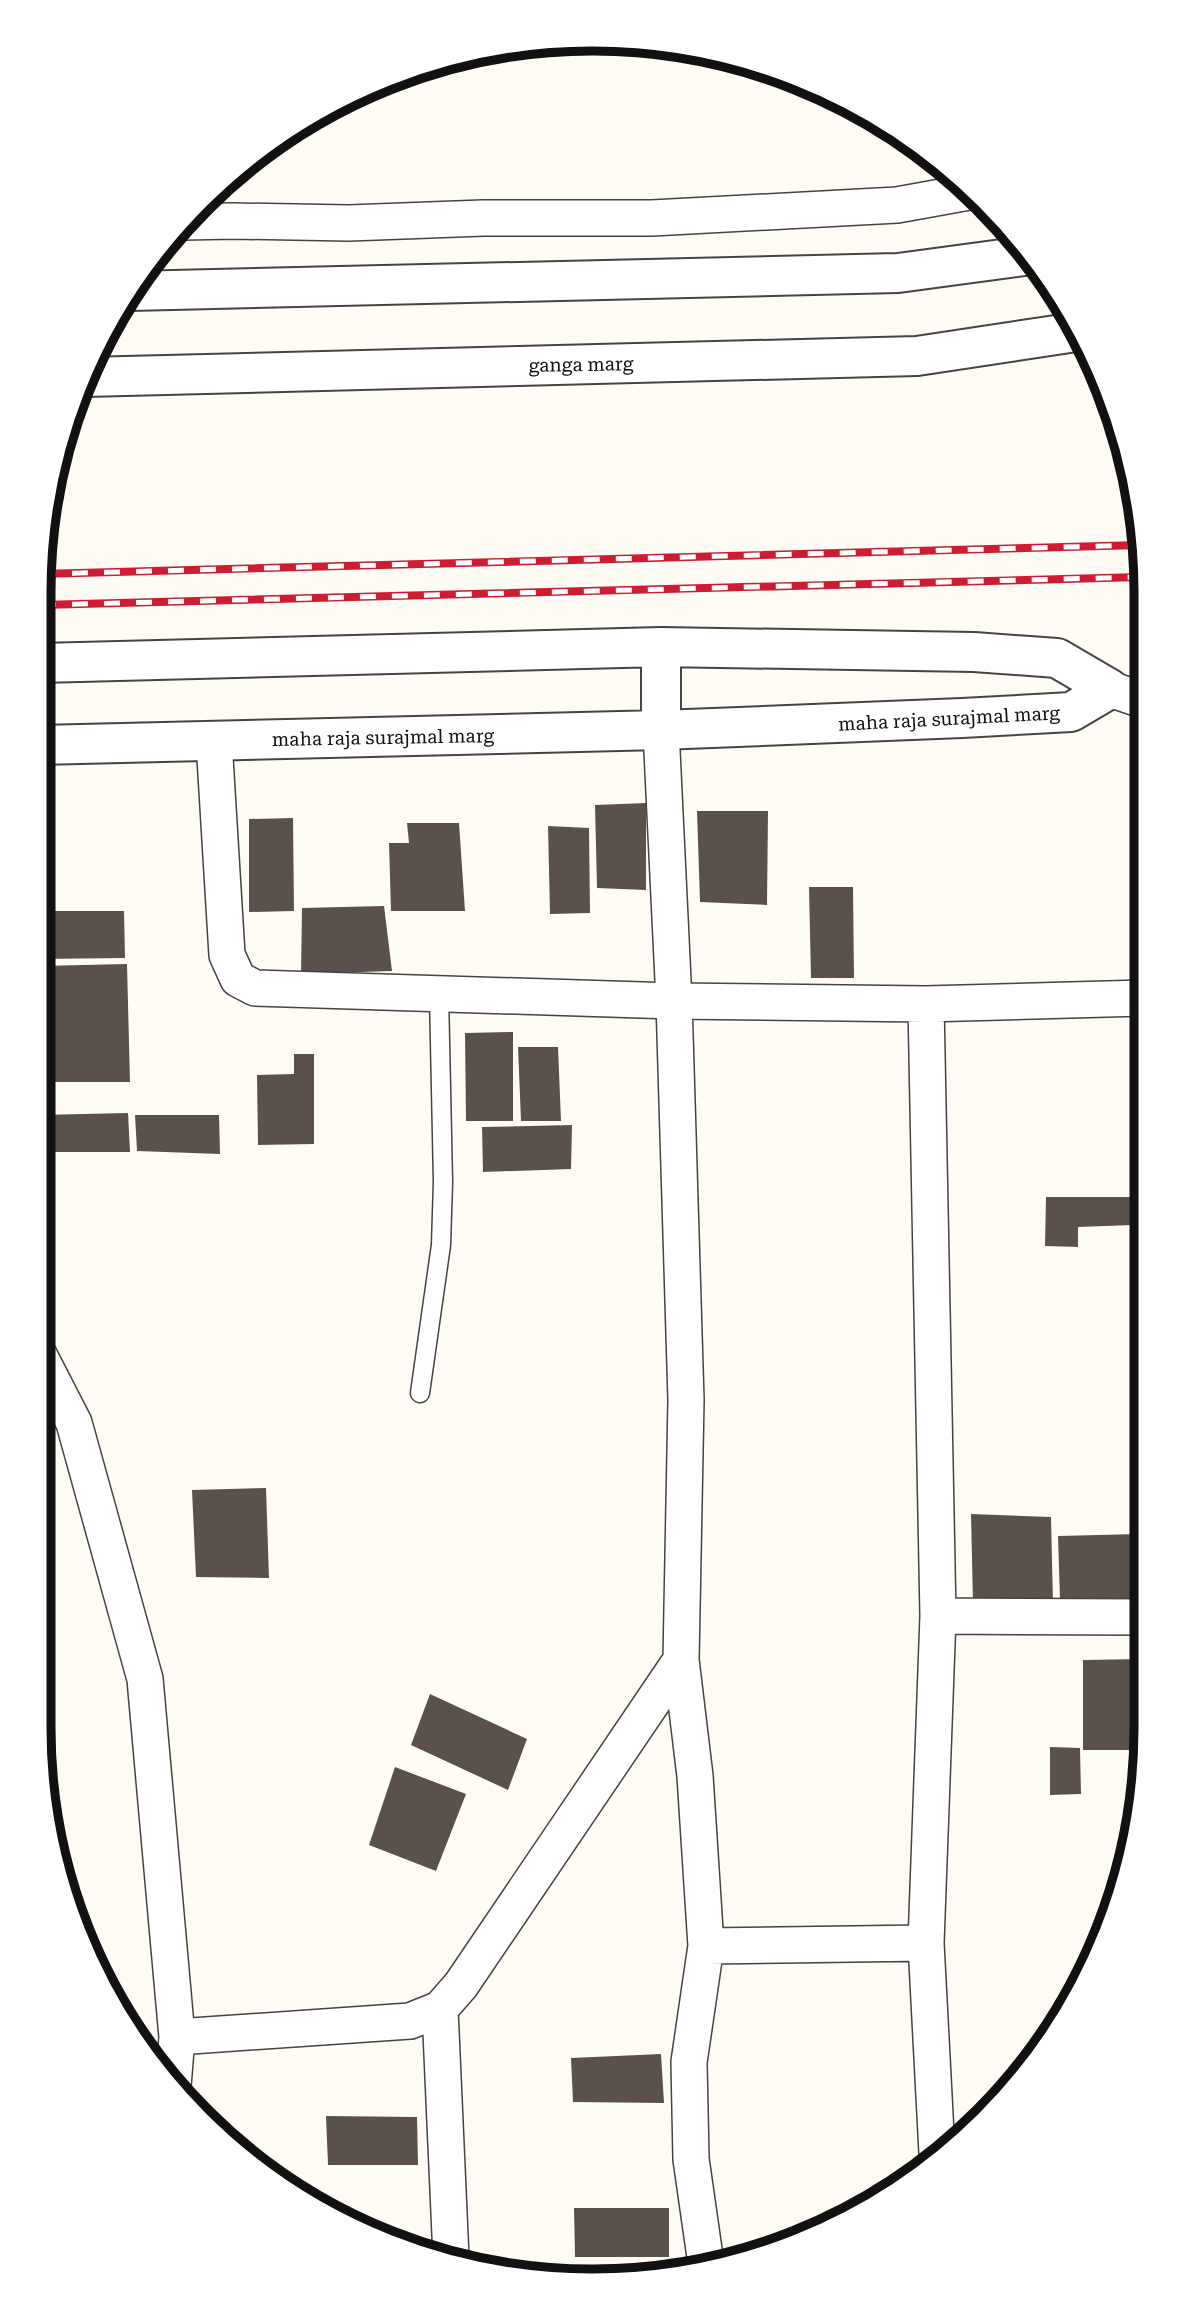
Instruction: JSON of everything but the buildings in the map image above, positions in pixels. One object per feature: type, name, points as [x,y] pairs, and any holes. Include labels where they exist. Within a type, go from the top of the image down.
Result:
[{"type":"street","points":[[198,221],[349,223],[483,218],[652,218],[897,205],[959,194]]},
{"type":"street","points":[[142,292],[898,273],[1017,257]]},
{"type":"street","name":"ganga marg","points":[[96,377],[917,356],[1068,333]]},
{"type":"street","points":[[661,647],[661,730],[674,1001],[686,1400],[681,1660],[695,1776],[706,1946],[689,2063],[691,2159],[705,2257]]},
{"type":"street","name":"maha raja surajmal marg","points":[[51,663],[661,647],[974,652],[1056,658],[1126,695]]},
{"type":"street","name":"maha raja surajmal marg","points":[[51,745],[661,730],[1071,712],[1126,695]]},
{"type":"street","points":[[214,741],[227,955],[238,979],[255,988],[674,1001],[926,1004],[1134,998]]},
{"type":"street","points":[[926,1004],[938,1616],[926,1942],[937,2146]]},
{"type":"street","points":[[51,1378],[74,1423],[145,1679],[177,2037],[174,2071]]},
{"type":"street","points":[[938,1616],[1134,1618]]},
{"type":"street","points":[[177,2037],[410,2021],[440,2009],[461,1985],[681,1660]]},
{"type":"street","points":[[706,1946],[926,1942]]},
{"type":"street","points":[[440,2009],[451,2251]]},
{"type":"lane","points":[[420,1393],[441,1245],[443,1182],[439,995]]},
{"type":"railway","points":[[52,574],[1132,545]]},
{"type":"railway","points":[[51,605],[1134,577]]}]
